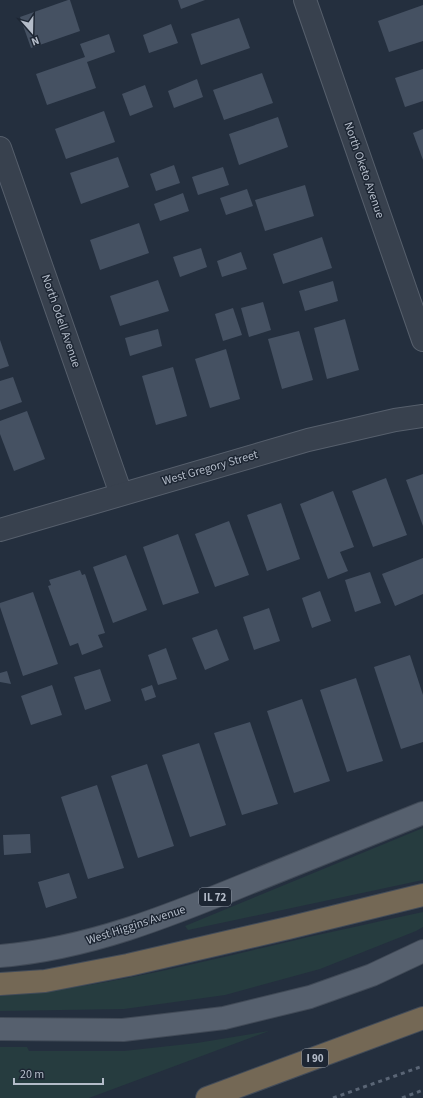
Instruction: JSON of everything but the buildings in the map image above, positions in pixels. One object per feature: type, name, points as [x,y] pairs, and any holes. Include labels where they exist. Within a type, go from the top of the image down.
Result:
[{"type":"highway","points":[[0,984],[46,981],[128,965],[423,895]]},
{"type":"highway","name":"I 90","points":[[207,1098],[423,1018]]},
{"type":"main road","name":"West Higgins Avenue","points":[[0,956],[25,954],[88,942],[143,925],[423,813]]},
{"type":"main road","points":[[0,1029],[123,1030],[224,1018],[310,997],[372,975],[423,951]]},
{"type":"street","name":"North Oketo Avenue","points":[[304,0],[423,340]]},
{"type":"street","name":"North Odell Avenue","points":[[0,148],[121,494]]},
{"type":"street","name":"West Gregory Street","points":[[0,530],[308,440],[395,420],[423,416]]},
{"type":"green space","points":[[423,828],[423,880],[188,930],[185,926]]},
{"type":"green space","points":[[423,912],[423,927],[416,931],[320,969],[225,995],[124,1009],[0,1011],[0,996],[35,993],[138,976]]},
{"type":"green space","points":[[269,1031],[89,1098],[0,1098],[0,1047],[27,1047],[29,1051],[124,1051],[197,1043]]},
{"type":"railway","points":[[333,1098],[423,1066]]},
{"type":"railway","points":[[402,1098],[423,1090]]}]
